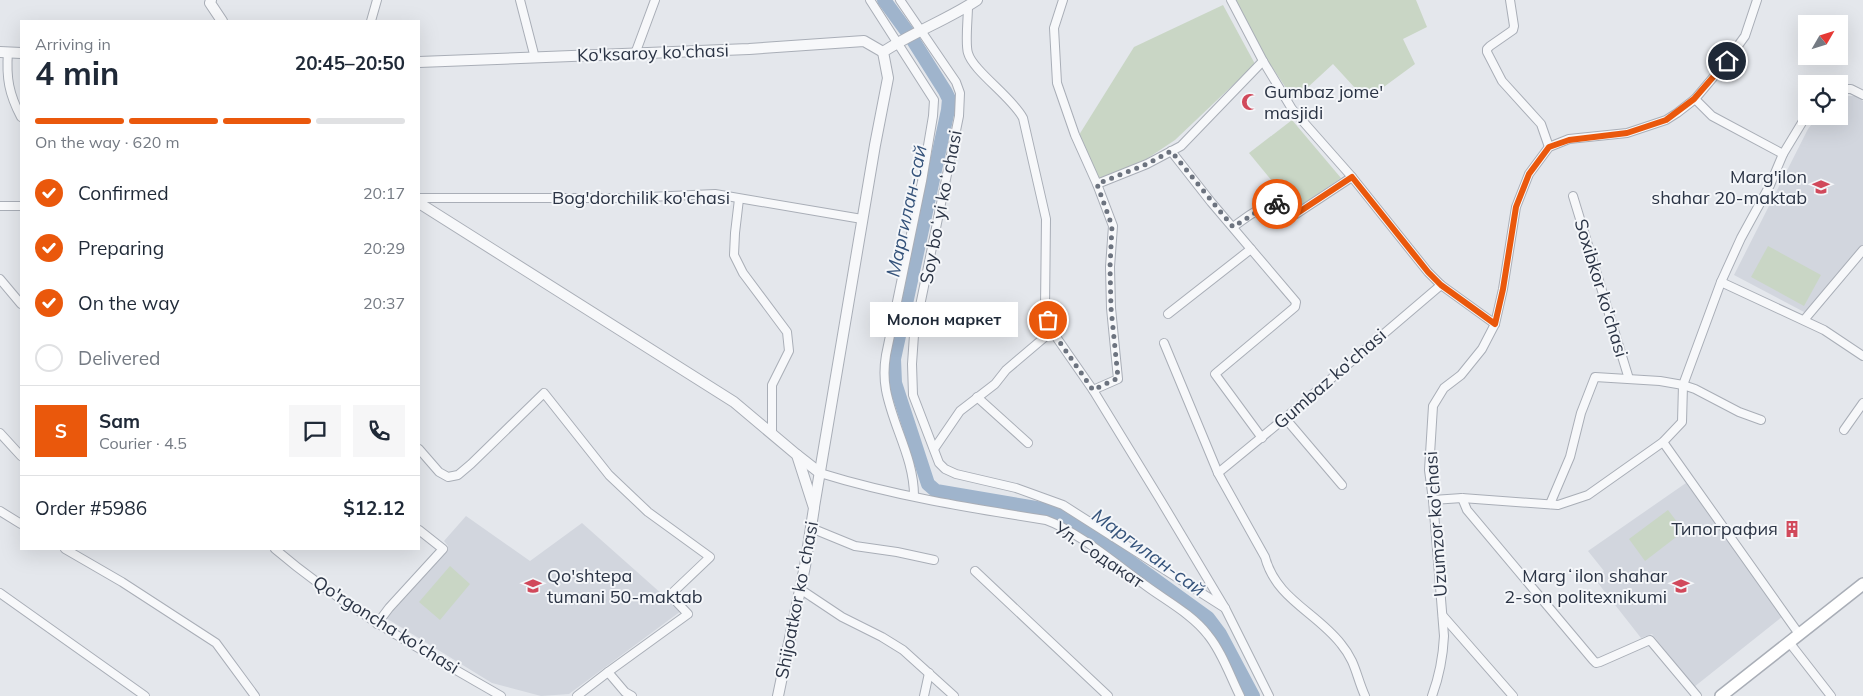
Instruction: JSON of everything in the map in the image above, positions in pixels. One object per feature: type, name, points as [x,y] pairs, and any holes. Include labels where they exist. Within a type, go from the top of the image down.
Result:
[{"type":"main road","points":[[1721,696],[1863,584]]},
{"type":"street","points":[[211,0],[210,4],[221,20]]},
{"type":"street","points":[[371,20],[377,0]]},
{"type":"street","points":[[520,0],[534,58]]},
{"type":"street","points":[[635,54],[655,0]]},
{"type":"street","points":[[870,0],[932,95],[934,107],[922,180],[884,372],[889,403],[912,470],[914,496]]},
{"type":"street","name":"Soy boʻyi koʻchasi","points":[[900,0],[956,82],[960,93],[959,116],[952,159],[914,335],[913,395],[939,463],[945,469],[956,474],[1016,488],[1063,505],[1224,608]]},
{"type":"street","points":[[814,508],[862,219],[888,78],[883,52],[897,42],[977,0]]},
{"type":"street","points":[[1063,0],[1054,28],[1057,83],[1112,226],[1111,308],[1118,378],[1093,390]]},
{"type":"street","points":[[1231,0],[1263,61],[1292,109],[1352,177],[1428,272],[1441,285],[1495,324]]},
{"type":"street","points":[[1510,0],[1513,30],[1490,46],[1487,52],[1502,81],[1542,124],[1549,147],[1569,140],[1627,133],[1666,120],[1694,99],[1727,61],[1745,36],[1757,0]]},
{"type":"street","points":[[968,6],[968,53],[975,65],[1018,108],[1023,118],[1046,219],[1045,308],[1052,331],[1093,390],[1224,608],[1269,696]]},
{"type":"street","name":"Ko'ksaroy ko'chasi","points":[[420,62],[749,50],[864,41],[883,52]]},
{"type":"street","points":[[20,53],[4,52],[6,75],[12,99],[20,115]]},
{"type":"street","points":[[1097,184],[1147,164],[1180,146],[1263,61]]},
{"type":"street","points":[[1848,89],[1863,94]]},
{"type":"street","points":[[1694,99],[1712,116],[1783,154]]},
{"type":"street","points":[[1433,500],[1462,498],[1558,504],[1588,495],[1663,442],[1682,422],[1683,385],[1721,282],[1741,238],[1770,185],[1783,154],[1801,125]]},
{"type":"street","name":"Uzumzor ko'chasi","points":[[1432,696],[1443,654],[1443,616],[1429,470],[1433,406],[1444,388],[1461,374],[1482,349],[1495,324],[1503,289],[1516,207],[1529,174],[1549,147]]},
{"type":"street","points":[[1171,151],[1295,300],[1296,305],[1215,374],[1262,438]]},
{"type":"street","points":[[1233,227],[1270,205],[1285,205],[1296,214],[1352,177]]},
{"type":"street","name":"Bog'dorchilik ko'chasi","points":[[420,198],[627,198],[714,194],[862,219]]},
{"type":"street","name":"Soxibkor ko'chasi","points":[[1573,196],[1629,379]]},
{"type":"street","points":[[740,199],[734,255],[743,273],[787,332],[789,352],[772,385],[772,434]]},
{"type":"street","points":[[420,204],[734,402],[820,472]]},
{"type":"street","points":[[0,206],[20,206]]},
{"type":"street","points":[[1168,314],[1251,249]]},
{"type":"street","points":[[1804,320],[1863,250]]},
{"type":"street","points":[[0,279],[20,303]]},
{"type":"street","points":[[1721,282],[1831,334],[1863,356]]},
{"type":"street","name":"Gumbaz ko'chasi","points":[[1218,473],[1262,438],[1441,285]]},
{"type":"street","points":[[934,448],[960,411],[995,384],[1006,370],[1052,331]]},
{"type":"street","points":[[1164,343],[1218,473],[1265,557],[1273,579],[1292,600],[1340,642],[1353,661],[1365,696]]},
{"type":"street","name":"Soxibkor ko'chasi","points":[[1550,504],[1570,457],[1581,414],[1595,377],[1683,385],[1761,420]]},
{"type":"street","points":[[420,449],[438,472],[448,477],[458,475],[490,447],[544,393],[609,475],[648,512],[710,557],[670,595],[688,614],[577,696]]},
{"type":"street","points":[[977,397],[1028,444]]},
{"type":"street","points":[[1844,430],[1863,403]]},
{"type":"street","points":[[1284,418],[1342,484]]},
{"type":"street","points":[[0,433],[20,455]]},
{"type":"street","points":[[1663,442],[1800,634]]},
{"type":"street","name":"Shijoatkor koʻchasi","points":[[778,696],[814,508],[794,452]]},
{"type":"street","name":"Ул. Содакат","points":[[820,472],[857,484],[967,507],[1046,520],[1062,527],[1204,630],[1212,641],[1240,696]]},
{"type":"street","points":[[1462,498],[1467,510],[1596,663],[1650,640],[1697,696]]},
{"type":"street","points":[[0,511],[20,523]]},
{"type":"street","points":[[811,528],[855,546],[934,560]]},
{"type":"street","points":[[377,624],[389,608],[443,549],[420,531]]},
{"type":"street","points":[[66,550],[122,582],[216,643],[255,696]]},
{"type":"street","name":"Qo'rgoncha ko'chasi","points":[[276,550],[301,571],[377,624],[502,696]]},
{"type":"street","points":[[975,571],[1108,696]]},
{"type":"street","points":[[800,589],[842,617],[903,650],[954,696]]},
{"type":"street","points":[[0,593],[145,696]]},
{"type":"street","points":[[1443,616],[1513,696]]},
{"type":"street","points":[[1789,642],[1831,696]]},
{"type":"street","points":[[608,672],[625,692],[632,696]]},
{"type":"street","points":[[924,696],[929,673]]},
{"type":"shaded area","name":"Marg'ilon shahar 20-maktab","points":[[1848,96],[1856,96],[1863,101],[1863,246],[1806,313],[1734,275],[1811,125],[1848,125]]},
{"type":"shaded area","name":"Margʻilon shahar 2-son politexnikumi","points":[[1686,483],[1783,616],[1694,687],[1652,634],[1641,638],[1594,578],[1604,571],[1588,551]]},
{"type":"shaded area","name":"Qo'shtepa tumani 50-maktab","points":[[466,516],[530,561],[582,523],[681,611],[569,694],[541,696],[492,683],[386,618],[448,546],[444,541]]},
{"type":"green space","points":[[1236,0],[1416,0],[1427,27],[1403,39],[1415,64],[1366,100],[1333,64],[1294,100],[1258,46]]},
{"type":"green space","points":[[1223,5],[1255,64],[1175,140],[1145,160],[1097,180],[1079,135],[1134,47]]},
{"type":"green space","points":[[1292,120],[1341,178],[1295,209],[1249,153]]},
{"type":"green space","points":[[1768,246],[1821,275],[1804,306],[1751,277]]},
{"type":"green space","points":[[1668,510],[1684,531],[1645,561],[1629,539]]},
{"type":"green space","points":[[450,566],[470,584],[440,620],[419,602]]},
{"type":"waterway","name":"Маргилан-сай","points":[[884,0],[911,37],[949,99],[894,359],[895,383],[928,484],[936,491],[1042,509],[1075,522],[1208,618],[1220,634],[1253,696]]},
{"type":"way so far","points":[[1048,320],[1052,331],[1093,390],[1118,378],[1111,308],[1112,226],[1097,184],[1147,164],[1171,151],[1233,227],[1263,208],[1277,204]]},
{"type":"place","name":"Gumbaz jome' masjidi","points":[[1250,102]]},
{"type":"place","name":"Marg'ilon shahar 20-maktab","points":[[1821,187]]},
{"type":"place","name":"Молон маркет","points":[[1048,320]]},
{"type":"place","name":"Типография","points":[[1792,529]]},
{"type":"place","name":"Qo'shtepa tumani 50-maktab","points":[[533,586]]},
{"type":"place","name":"Margʻilon shahar 2-son politexnikumi","points":[[1681,586]]},
{"type":"route","points":[[1277,204],[1285,205],[1296,214],[1352,177],[1428,272],[1441,285],[1495,324],[1503,289],[1516,207],[1529,174],[1549,147],[1569,140],[1627,133],[1666,120],[1694,99],[1727,61]]}]
